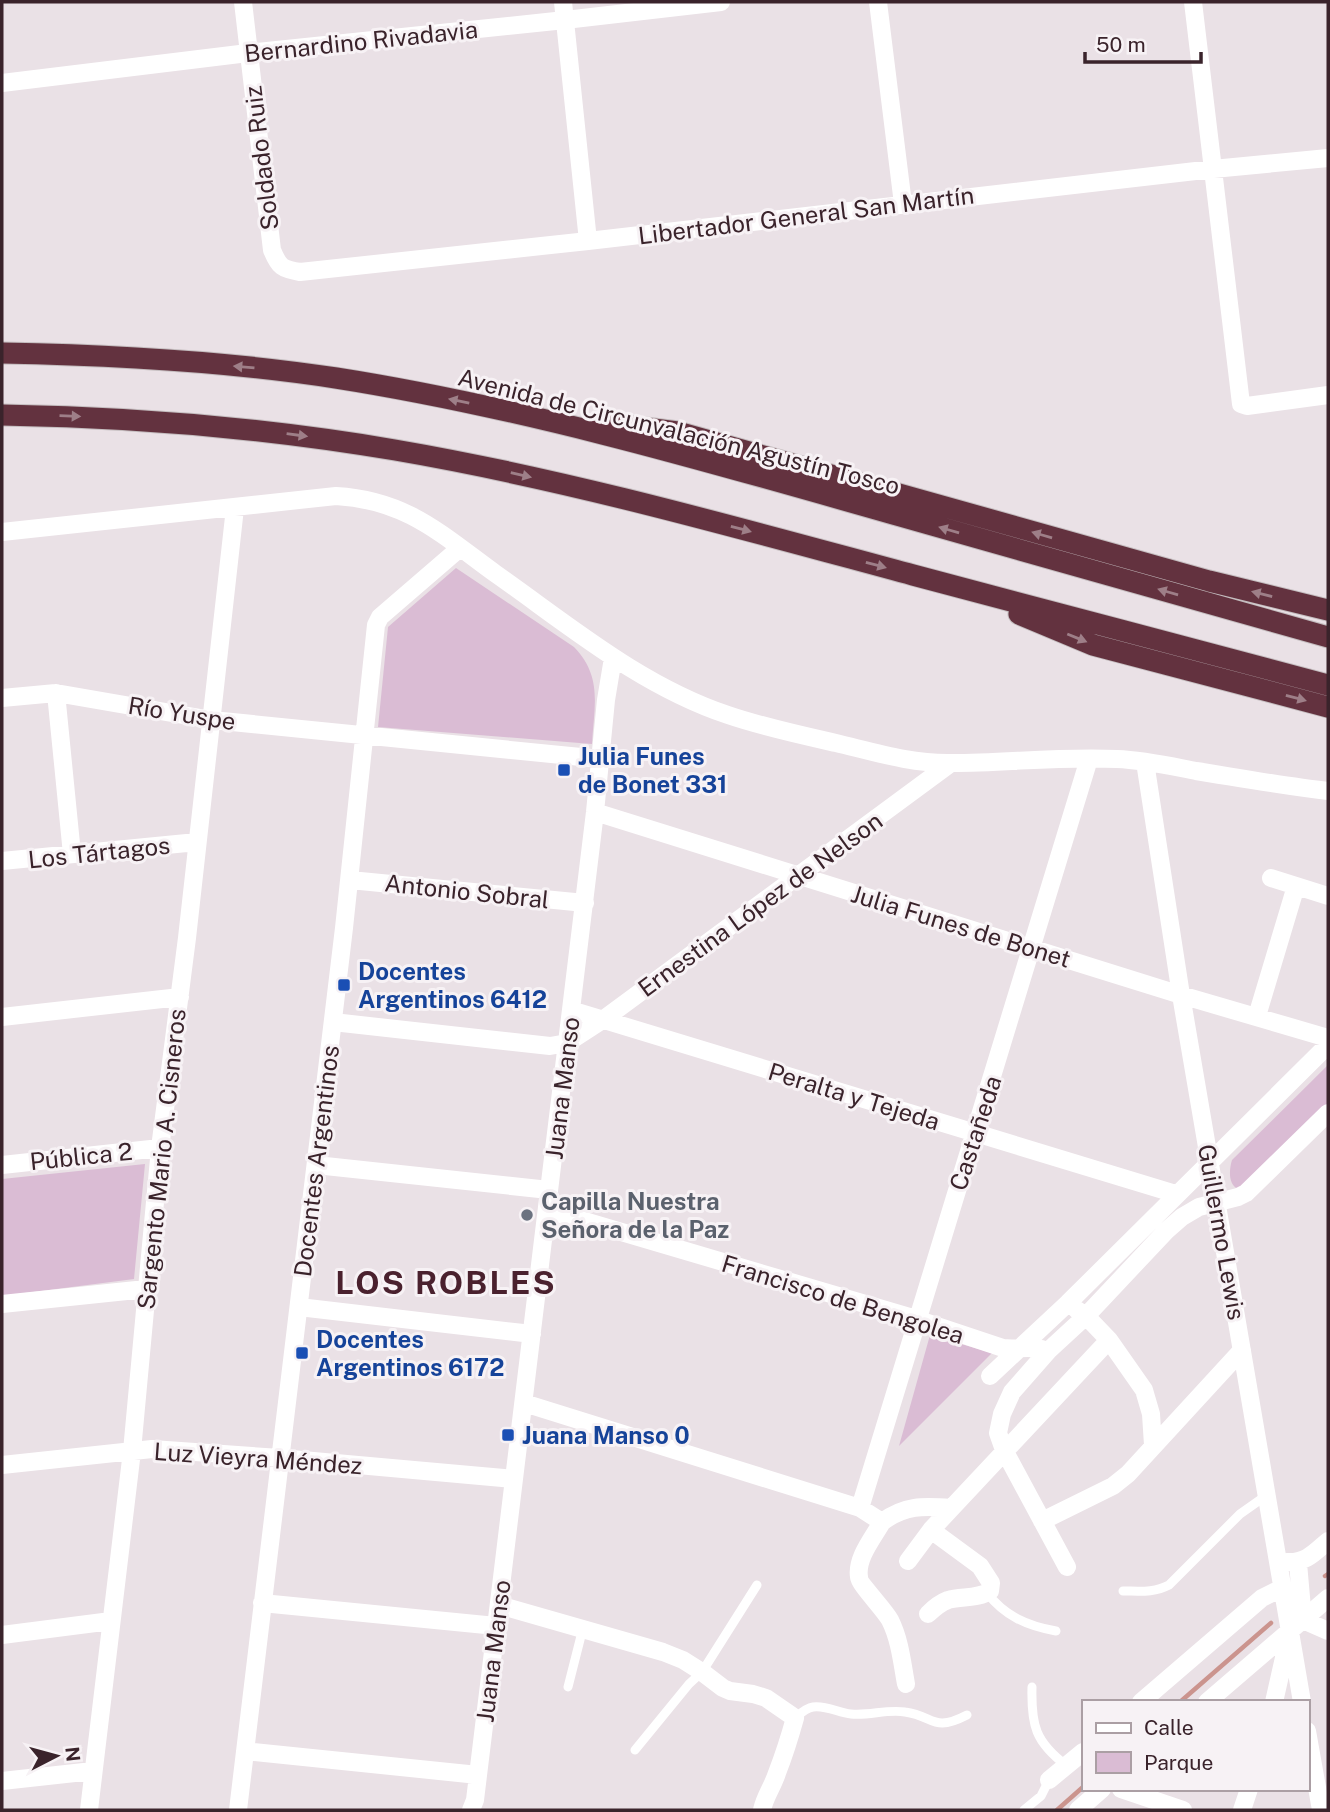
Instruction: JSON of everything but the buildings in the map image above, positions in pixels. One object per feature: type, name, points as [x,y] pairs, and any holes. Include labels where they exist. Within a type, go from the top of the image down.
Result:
[{"type":"highway","name":"Avenida de Circunvalación Agustín Tosco","points":[[2,353],[135,357],[263,368],[408,390],[509,411],[674,452],[1328,637]]},
{"type":"highway","points":[[509,411],[678,432],[1184,574],[1328,610]]},
{"type":"highway","points":[[2,415],[113,418],[224,426],[396,450],[495,469],[580,488],[1328,685]]},
{"type":"highway","points":[[946,584],[1093,645],[1328,707]]},
{"type":"street","name":"Soldado Ruiz","points":[[243,2],[272,250],[277,262],[284,269]]},
{"type":"street","name":"Bernardino Rivadavia","points":[[2,83],[564,11],[721,2]]},
{"type":"street","points":[[878,2],[902,204]]},
{"type":"street","points":[[1193,2],[1241,404],[1247,406],[1328,396]]},
{"type":"street","points":[[564,11],[588,241]]},
{"type":"street","name":"Libertador General San Martín","points":[[284,269],[300,272],[1328,158]]},
{"type":"street","points":[[2,532],[336,496],[370,499],[404,511],[440,532],[613,658],[669,690],[727,715],[895,757],[951,764],[1118,759],[1328,791]]},
{"type":"street","name":"Sargento Mario A. Cisneros","points":[[89,1810],[132,1451],[160,1148],[180,997],[234,508]]},
{"type":"street","name":"Docentes Argentinos","points":[[238,1810],[333,1022],[376,625],[380,617],[460,548]]},
{"type":"street","name":"Juana Manso","points":[[471,1810],[475,1800],[524,1403],[613,658]]},
{"type":"street","points":[[56,692],[72,854]]},
{"type":"street","name":"Río Yuspe","points":[[2,698],[56,692],[212,720],[364,734]]},
{"type":"street","points":[[364,734],[601,759]]},
{"type":"street","name":"Castañeda","points":[[860,1508],[1089,759]]},
{"type":"street","name":"Guillermo Lewis","points":[[1145,762],[1181,995],[1282,1588],[1296,1626],[1302,1700]]},
{"type":"street","name":"Ernestina López de Nelson","points":[[567,1043],[604,1020],[951,764]]},
{"type":"street","name":"Julia Funes de Bonet","points":[[596,812],[1181,995],[1328,1038]]},
{"type":"street","name":"Los Tártagos","points":[[2,861],[197,842]]},
{"type":"street","points":[[1271,878],[1328,896]]},
{"type":"street","name":"Antonio Sobral","points":[[349,880],[584,903]]},
{"type":"street","points":[[1257,1016],[1296,886]]},
{"type":"street","points":[[2,1017],[180,997]]},
{"type":"street","name":"Peralta y Tejeda","points":[[571,1010],[1176,1194]]},
{"type":"street","points":[[333,1022],[550,1046],[567,1043]]},
{"type":"street","points":[[990,1376],[1068,1303],[1328,1045]]},
{"type":"street","points":[[1067,1567],[1004,1450],[999,1433],[1002,1414],[1012,1392],[1048,1350],[1086,1315],[1166,1231],[1199,1207],[1246,1193],[1328,1113]]},
{"type":"street","name":"Pública 2","points":[[2,1164],[160,1148]]},
{"type":"street","points":[[316,1165],[549,1190]]},
{"type":"street","name":"Francisco de Bengolea","points":[[547,1210],[916,1319],[1003,1348],[1018,1350],[1038,1347],[1048,1350]]},
{"type":"street","points":[[2,1304],[146,1289]]},
{"type":"street","points":[[1068,1303],[1086,1315],[1109,1340],[1144,1390],[1151,1415],[1153,1445]]},
{"type":"street","points":[[299,1307],[532,1334]]},
{"type":"street","points":[[908,1561],[951,1508],[1109,1340]]},
{"type":"street","points":[[1042,1521],[1114,1486],[1242,1350]]},
{"type":"street","points":[[524,1403],[860,1508],[882,1522]]},
{"type":"street","name":"Luz Vieyra Méndez","points":[[2,1465],[152,1449],[514,1479]]},
{"type":"street","points":[[906,1684],[901,1649],[892,1624],[884,1609],[859,1581],[858,1573],[863,1556],[882,1522],[894,1513],[927,1506],[951,1508]]},
{"type":"street","points":[[928,1614],[949,1599],[985,1595],[990,1591],[992,1583],[980,1566],[931,1530]]},
{"type":"street","points":[[1278,1562],[1298,1563],[1328,1541]]},
{"type":"street","points":[[1275,1700],[1296,1626],[1298,1563]]},
{"type":"street","points":[[1143,1700],[1262,1598],[1282,1588]]},
{"type":"street","points":[[1208,1700],[1328,1598]]},
{"type":"street","points":[[262,1603],[496,1626]]},
{"type":"street","points":[[499,1605],[663,1652],[683,1660],[723,1688],[766,1698],[795,1718],[762,1810]]},
{"type":"street","points":[[2,1634],[111,1621]]},
{"type":"street","points":[[1296,1626],[1328,1631]]},
{"type":"street","points":[[1309,1742],[1321,1810]]},
{"type":"street","points":[[245,1751],[478,1775]]},
{"type":"street","points":[[1049,1780],[1082,1753]]},
{"type":"street","points":[[2,1781],[93,1771]]},
{"type":"street","points":[[1078,1810],[1100,1791]]},
{"type":"street","points":[[1124,1791],[1182,1810]]},
{"type":"street","points":[[1242,1810],[1248,1791]]},
{"type":"lane","points":[[1123,1591],[1148,1592],[1168,1585],[1240,1514],[1267,1495]]},
{"type":"lane","points":[[635,1750],[702,1672],[757,1585]]},
{"type":"lane","points":[[987,1593],[996,1605],[1015,1619],[1036,1628],[1056,1631]]},
{"type":"lane","points":[[568,1687],[583,1628]]},
{"type":"lane","points":[[1032,1687],[1031,1710],[1035,1729],[1053,1755],[1067,1766]]},
{"type":"lane","points":[[795,1718],[804,1710],[814,1707],[850,1714],[901,1711],[945,1724],[967,1715]]},
{"type":"lane","points":[[1024,1810],[1041,1796],[1049,1780]]},
{"type":"green space","points":[[456,568],[574,647],[583,658],[595,692],[592,744],[378,727],[388,627]]},
{"type":"green space","points":[[1328,1065],[1328,1107],[1238,1189],[1235,1187],[1230,1176],[1232,1160]]},
{"type":"green space","points":[[145,1164],[134,1279],[2,1296],[2,1179]]},
{"type":"green space","points":[[930,1335],[992,1353],[899,1446]]},
{"type":"waterway","points":[[1182,1700],[1271,1623]]},
{"type":"waterway","points":[[1057,1810],[1082,1788]]},
{"type":"place","name":"Julia Funes de Bonet 331","points":[[564,770]]},
{"type":"place","name":"Docentes Argentinos 6412","points":[[344,985]]},
{"type":"place","name":"Capilla Nuestra Señora de la Paz","points":[[527,1215]]},
{"type":"place","name":"Docentes Argentinos 6172","points":[[302,1353]]},
{"type":"place","name":"Juana Manso 0","points":[[508,1435]]},
{"type":"district","name":"LOS ROBLES","points":[[446,1282]]}]
